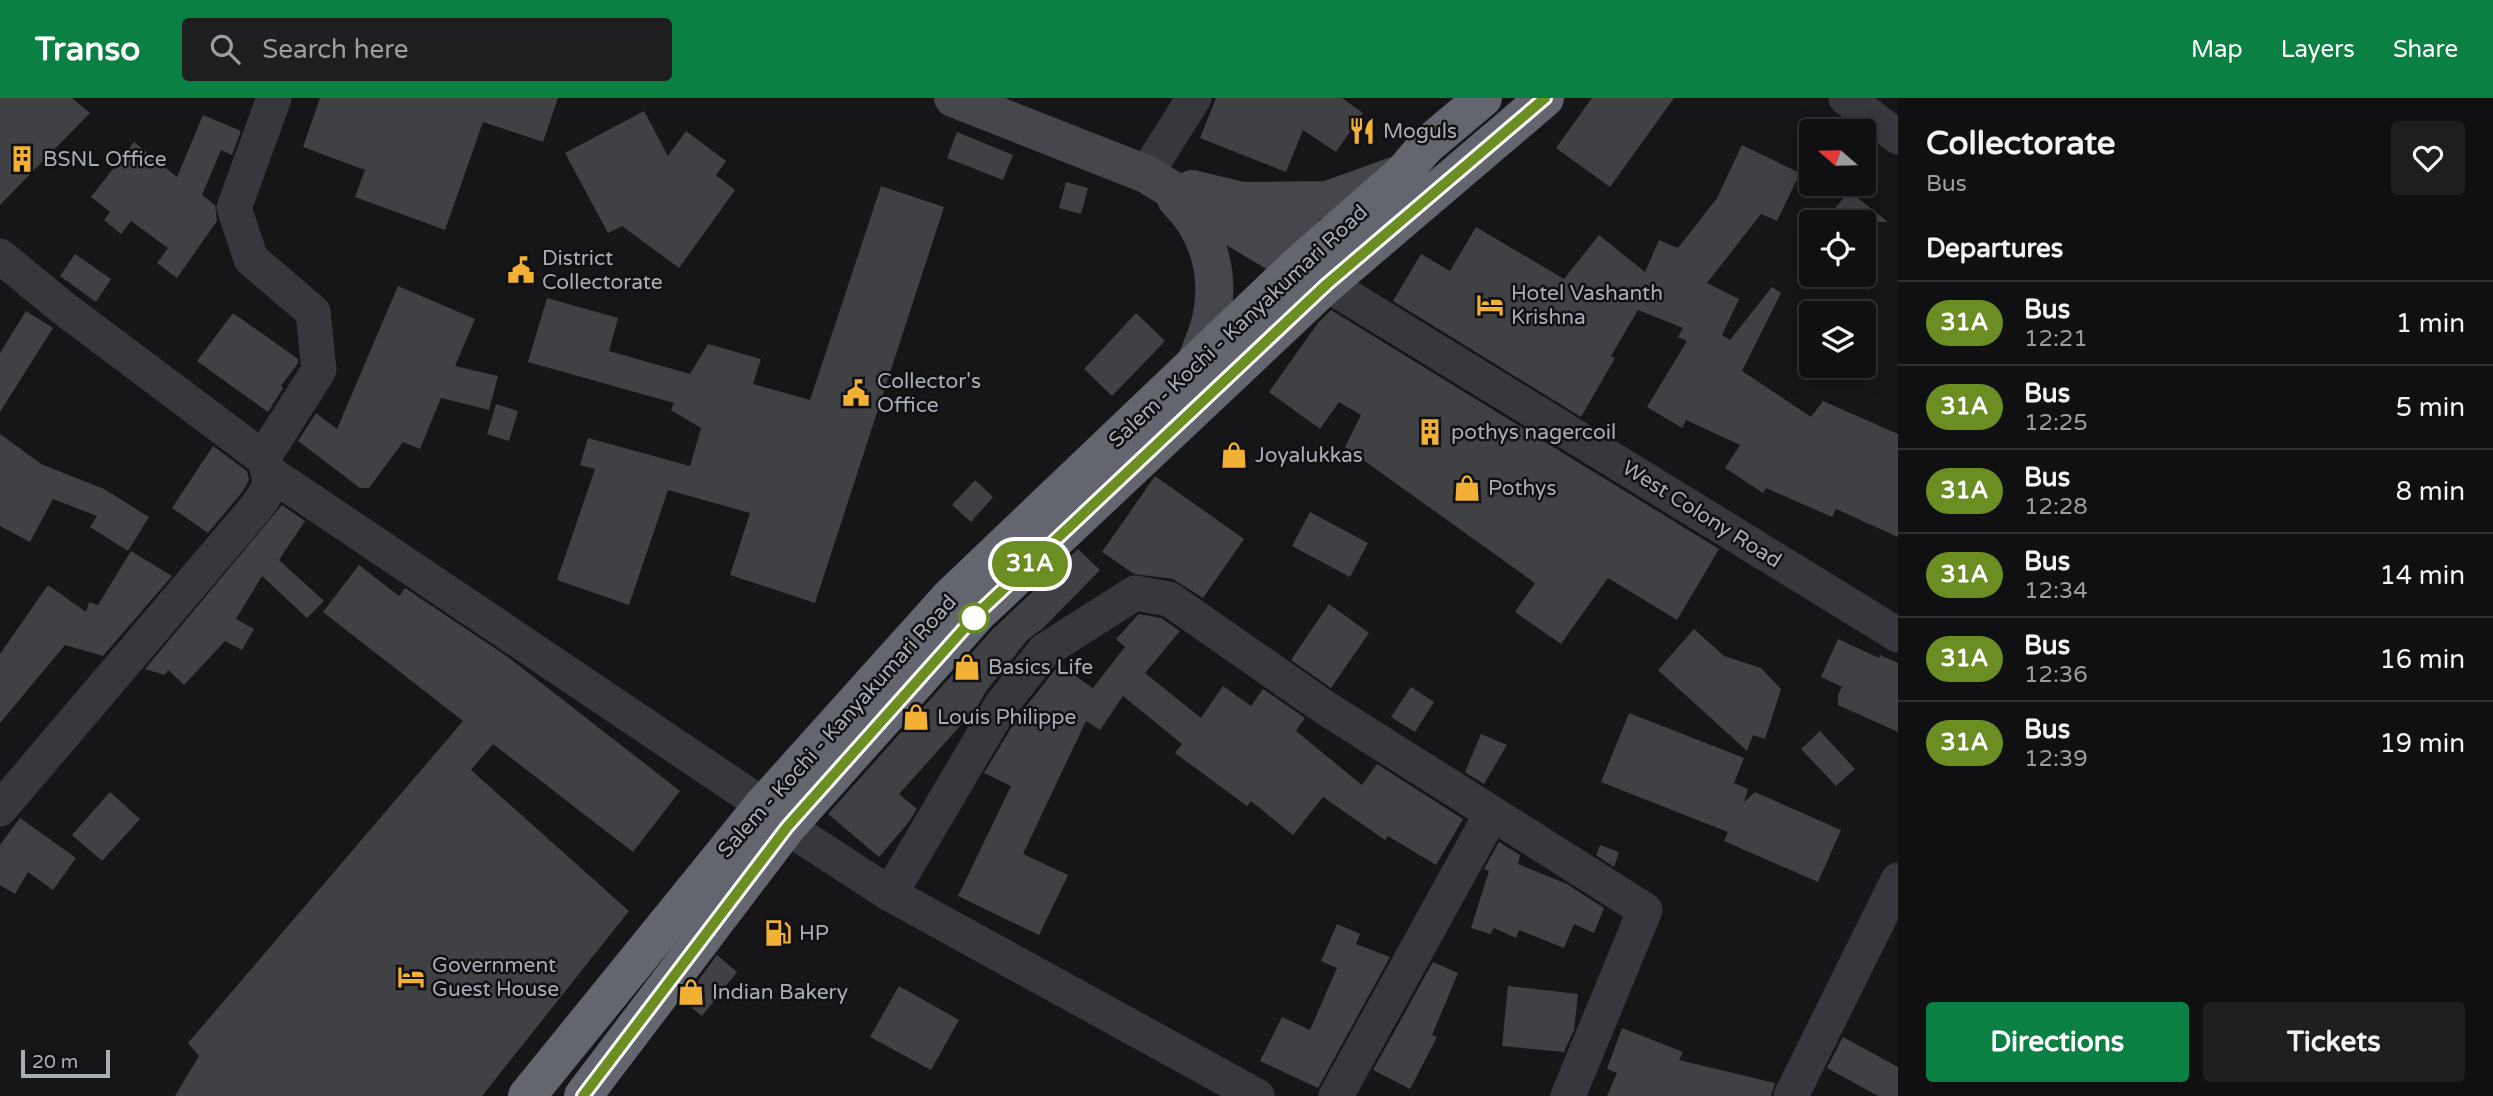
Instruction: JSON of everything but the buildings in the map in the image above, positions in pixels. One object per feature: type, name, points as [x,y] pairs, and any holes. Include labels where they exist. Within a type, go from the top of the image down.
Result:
[{"type":"highway","name":"Salem - Kochi - Kanyakumari Road","points":[[586,1095],[775,816],[1325,264],[1426,146],[1483,98]]},
{"type":"highway","name":"Salem - Kochi - Kanyakumari Road","points":[[527,1096],[775,816],[950,597],[1194,366],[1545,98]]},
{"type":"main road","points":[[953,98],[1151,178],[1325,264]]},
{"type":"main road","points":[[1242,201],[1328,200],[1403,173]]},
{"type":"main road","points":[[1151,178],[1242,201],[1291,225],[1325,264]]},
{"type":"main road","points":[[1151,178],[1197,222],[1208,246],[1214,292],[1213,313],[1194,366]]},
{"type":"street","points":[[0,809],[265,497],[270,485],[267,465],[319,370],[313,312],[251,259],[234,208],[274,98]]},
{"type":"street","points":[[1151,178],[1194,98]]},
{"type":"street","points":[[1846,98],[1898,136]]},
{"type":"street","points":[[0,256],[267,465],[890,894],[1257,1096]]},
{"type":"street","name":"West Colony Road","points":[[1325,264],[1898,635]]},
{"type":"street","points":[[890,894],[1002,704],[1044,651],[1135,593],[1169,599],[1324,707],[1645,910],[1569,1096]]},
{"type":"street","points":[[1336,1096],[1492,813]]},
{"type":"street","points":[[1791,1096],[1898,880]]},
{"type":"bus line","name":"31A","points":[[583,1096],[787,827],[977,614],[1327,284],[1545,98]]},
{"type":"place","name":"Moguls","points":[[1362,131]]},
{"type":"place","name":"BSNL Office","points":[[22,159]]},
{"type":"place","name":"District Collectorate","points":[[521,270]]},
{"type":"place","name":"Hotel Vashanth Krishna","points":[[1490,305]]},
{"type":"place","name":"Collector's Office","points":[[856,393]]},
{"type":"place","name":"pothys nagercoil","points":[[1430,432]]},
{"type":"place","name":"Joyalukkas","points":[[1234,455]]},
{"type":"place","name":"Pothys","points":[[1467,488]]},
{"type":"place","name":"Basics Life","points":[[967,667]]},
{"type":"place","name":"Louis Philippe","points":[[916,717]]},
{"type":"place","name":"HP","points":[[778,933]]},
{"type":"place","name":"Government Guest House","points":[[411,977]]},
{"type":"place","name":"Indian Bakery","points":[[691,992]]}]
